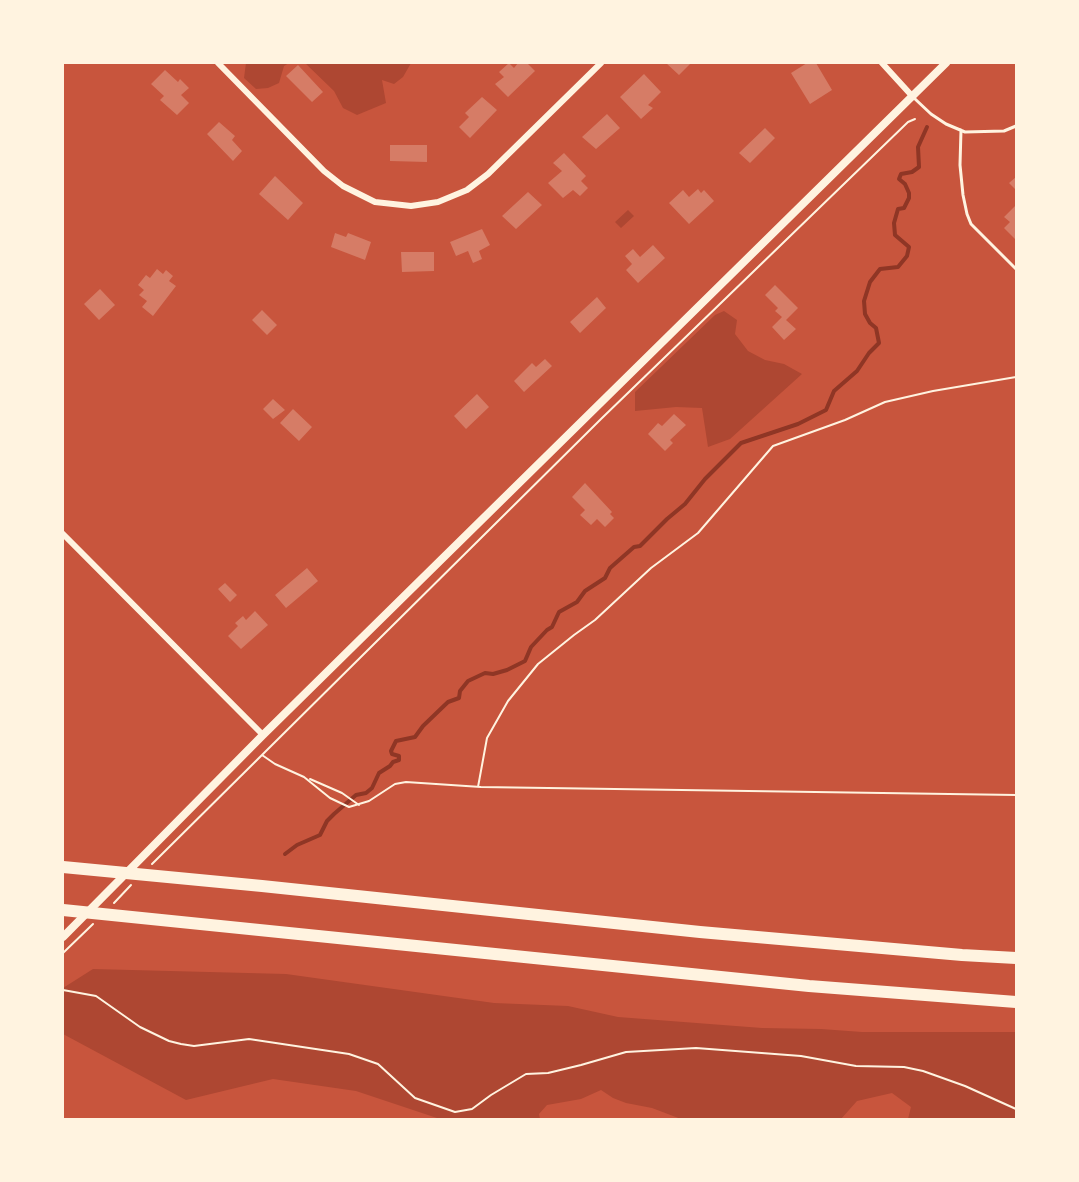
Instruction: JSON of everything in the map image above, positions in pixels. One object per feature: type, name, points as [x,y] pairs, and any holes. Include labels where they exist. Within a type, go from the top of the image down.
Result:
[{"type":"highway","points":[[63,867],[700,932],[962,956],[1016,958]]},
{"type":"highway","points":[[63,910],[797,985],[1016,1002]]},
{"type":"street","points":[[218,63],[335,180],[375,201],[411,206],[438,202],[467,190],[488,174],[600,63]]},
{"type":"street","points":[[224,69],[230,63]]},
{"type":"street","points":[[882,63],[913,97]]},
{"type":"street","points":[[63,937],[263,735],[946,63]]},
{"type":"street","points":[[63,534],[263,735]]},
{"type":"lane","points":[[913,97],[931,114],[961,130],[982,133],[1004,131],[1016,126]]},
{"type":"lane","points":[[961,130],[960,165],[963,195],[971,225],[1016,269]]},
{"type":"path","points":[[147,870],[601,419],[909,122],[915,119]]},
{"type":"path","points":[[478,787],[487,738],[508,701],[538,664],[595,620],[651,568],[698,534],[773,446],[845,420],[885,402],[933,391],[1016,377]]},
{"type":"path","points":[[262,754],[275,764],[342,793],[359,806]]},
{"type":"path","points":[[304,777],[341,805],[349,807],[359,806],[395,784],[406,782],[478,787],[1016,795]]},
{"type":"path","points":[[109,908],[132,885]]},
{"type":"path","points":[[63,953],[94,923]]},
{"type":"path","points":[[63,990],[96,996],[140,1027],[169,1041],[181,1044],[204,1045],[249,1039],[357,1057],[378,1064],[415,1098],[455,1112],[472,1109],[490,1095],[526,1074],[548,1073],[626,1052],[696,1048],[801,1056],[856,1066],[904,1067],[957,1083],[1016,1109]]},
{"type":"shaded area","points":[[246,63],[289,63],[284,66],[279,83],[268,88],[256,89],[244,78]]},
{"type":"shaded area","points":[[305,63],[411,63],[403,77],[394,84],[382,80],[386,103],[357,115],[343,108],[334,91]]},
{"type":"shaded area","points":[[628,210],[634,216],[621,228],[615,222]]},
{"type":"shaded area","points":[[724,311],[737,320],[735,334],[748,351],[765,360],[784,364],[802,374],[730,439],[708,447],[702,408],[676,407],[635,411],[635,392],[715,315]]},
{"type":"shaded area","points":[[93,969],[286,974],[494,1003],[568,1006],[618,1017],[762,1028],[862,1032],[1016,1032],[1016,1119],[908,1119],[911,1107],[892,1093],[857,1101],[841,1119],[681,1119],[652,1108],[626,1103],[601,1090],[581,1099],[547,1105],[539,1114],[540,1119],[440,1119],[356,1091],[273,1079],[186,1100],[63,1034],[63,988]]},
{"type":"building","points":[[509,63],[514,68],[518,63],[527,63],[535,71],[508,97],[495,84],[504,77],[499,72]]},
{"type":"building","points":[[666,63],[691,63],[679,75]]},
{"type":"building","points":[[807,63],[816,63],[832,90],[810,104],[791,73]]},
{"type":"building","points":[[298,65],[323,92],[312,102],[286,76]]},
{"type":"building","points":[[165,70],[189,88],[181,95],[189,103],[177,115],[160,100],[164,96],[151,84]]},
{"type":"building","points":[[644,74],[661,92],[648,105],[653,108],[641,119],[620,97]]},
{"type":"building","points":[[482,97],[497,110],[470,138],[459,127],[469,117],[465,113]]},
{"type":"building","points":[[607,114],[620,128],[596,149],[582,137]]},
{"type":"building","points":[[219,122],[235,136],[232,140],[242,151],[233,161],[207,134]]},
{"type":"building","points":[[765,128],[775,138],[750,163],[739,153]]},
{"type":"building","points":[[390,145],[427,145],[427,162],[390,161]]},
{"type":"building","points":[[564,153],[586,176],[581,181],[588,188],[580,196],[573,190],[563,198],[548,183],[562,171],[553,163]]},
{"type":"building","points":[[275,176],[303,203],[288,220],[259,194]]},
{"type":"building","points":[[1016,177],[1016,190],[1009,183]]},
{"type":"building","points":[[698,189],[701,193],[704,190],[714,201],[689,224],[669,203],[683,190],[689,197]]},
{"type":"building","points":[[528,192],[542,205],[516,229],[502,216]]},
{"type":"building","points":[[1016,205],[1016,240],[1004,228],[1010,222],[1004,217]]},
{"type":"building","points":[[482,229],[490,245],[479,251],[482,259],[473,263],[468,251],[456,256],[450,242]]},
{"type":"building","points":[[335,233],[346,237],[348,233],[371,242],[365,260],[331,247]]},
{"type":"building","points":[[653,245],[665,258],[638,283],[626,270],[632,264],[625,256],[633,249],[640,257]]},
{"type":"building","points":[[401,252],[434,252],[434,271],[402,272]]},
{"type":"building","points":[[157,269],[163,274],[166,270],[173,276],[169,281],[176,286],[153,316],[142,307],[147,301],[139,295],[144,290],[138,285],[146,275],[150,278]]},
{"type":"building","points":[[775,285],[798,308],[786,320],[796,329],[784,340],[772,327],[782,317],[775,311],[778,308],[765,295]]},
{"type":"building","points":[[100,289],[115,305],[99,320],[84,304]]},
{"type":"building","points":[[597,297],[606,308],[580,333],[570,322]]},
{"type":"building","points":[[262,310],[277,325],[267,335],[252,320]]},
{"type":"building","points":[[545,359],[552,366],[524,392],[514,381],[532,363],[536,367]]},
{"type":"building","points":[[477,394],[489,407],[466,429],[454,416]]},
{"type":"building","points":[[273,399],[285,410],[273,419],[263,409]]},
{"type":"building","points":[[293,409],[312,427],[299,441],[280,423]]},
{"type":"building","points":[[674,414],[686,425],[670,440],[673,443],[665,451],[648,434],[658,423],[662,426]]},
{"type":"building","points":[[585,483],[612,512],[610,514],[614,518],[605,527],[597,519],[591,525],[580,515],[585,510],[572,497]]},
{"type":"building","points":[[307,568],[318,581],[286,608],[275,595]]},
{"type":"building","points":[[225,583],[237,595],[230,602],[218,589]]},
{"type":"building","points":[[255,611],[268,625],[241,649],[228,636],[238,626],[235,623],[243,616],[246,620]]},
{"type":"waterway","points":[[285,854],[297,845],[320,835],[327,821],[334,814],[356,795],[366,793],[372,788],[379,773],[399,760],[399,756],[392,754],[391,751],[396,741],[415,737],[448,702],[459,698],[460,691],[468,681],[485,673],[493,674],[507,670],[525,661],[531,647],[552,627],[559,612],[577,602],[585,591],[605,578],[610,568],[634,547],[640,546],[685,504],[705,479],[741,443],[798,424],[826,410],[834,391],[857,371],[879,343],[876,328],[865,314],[864,301],[870,282],[880,269],[898,267],[907,256],[909,247],[895,235],[894,223],[898,209],[904,208],[909,198],[905,184],[899,179],[901,174],[912,172],[919,167],[918,147],[927,127]]}]
